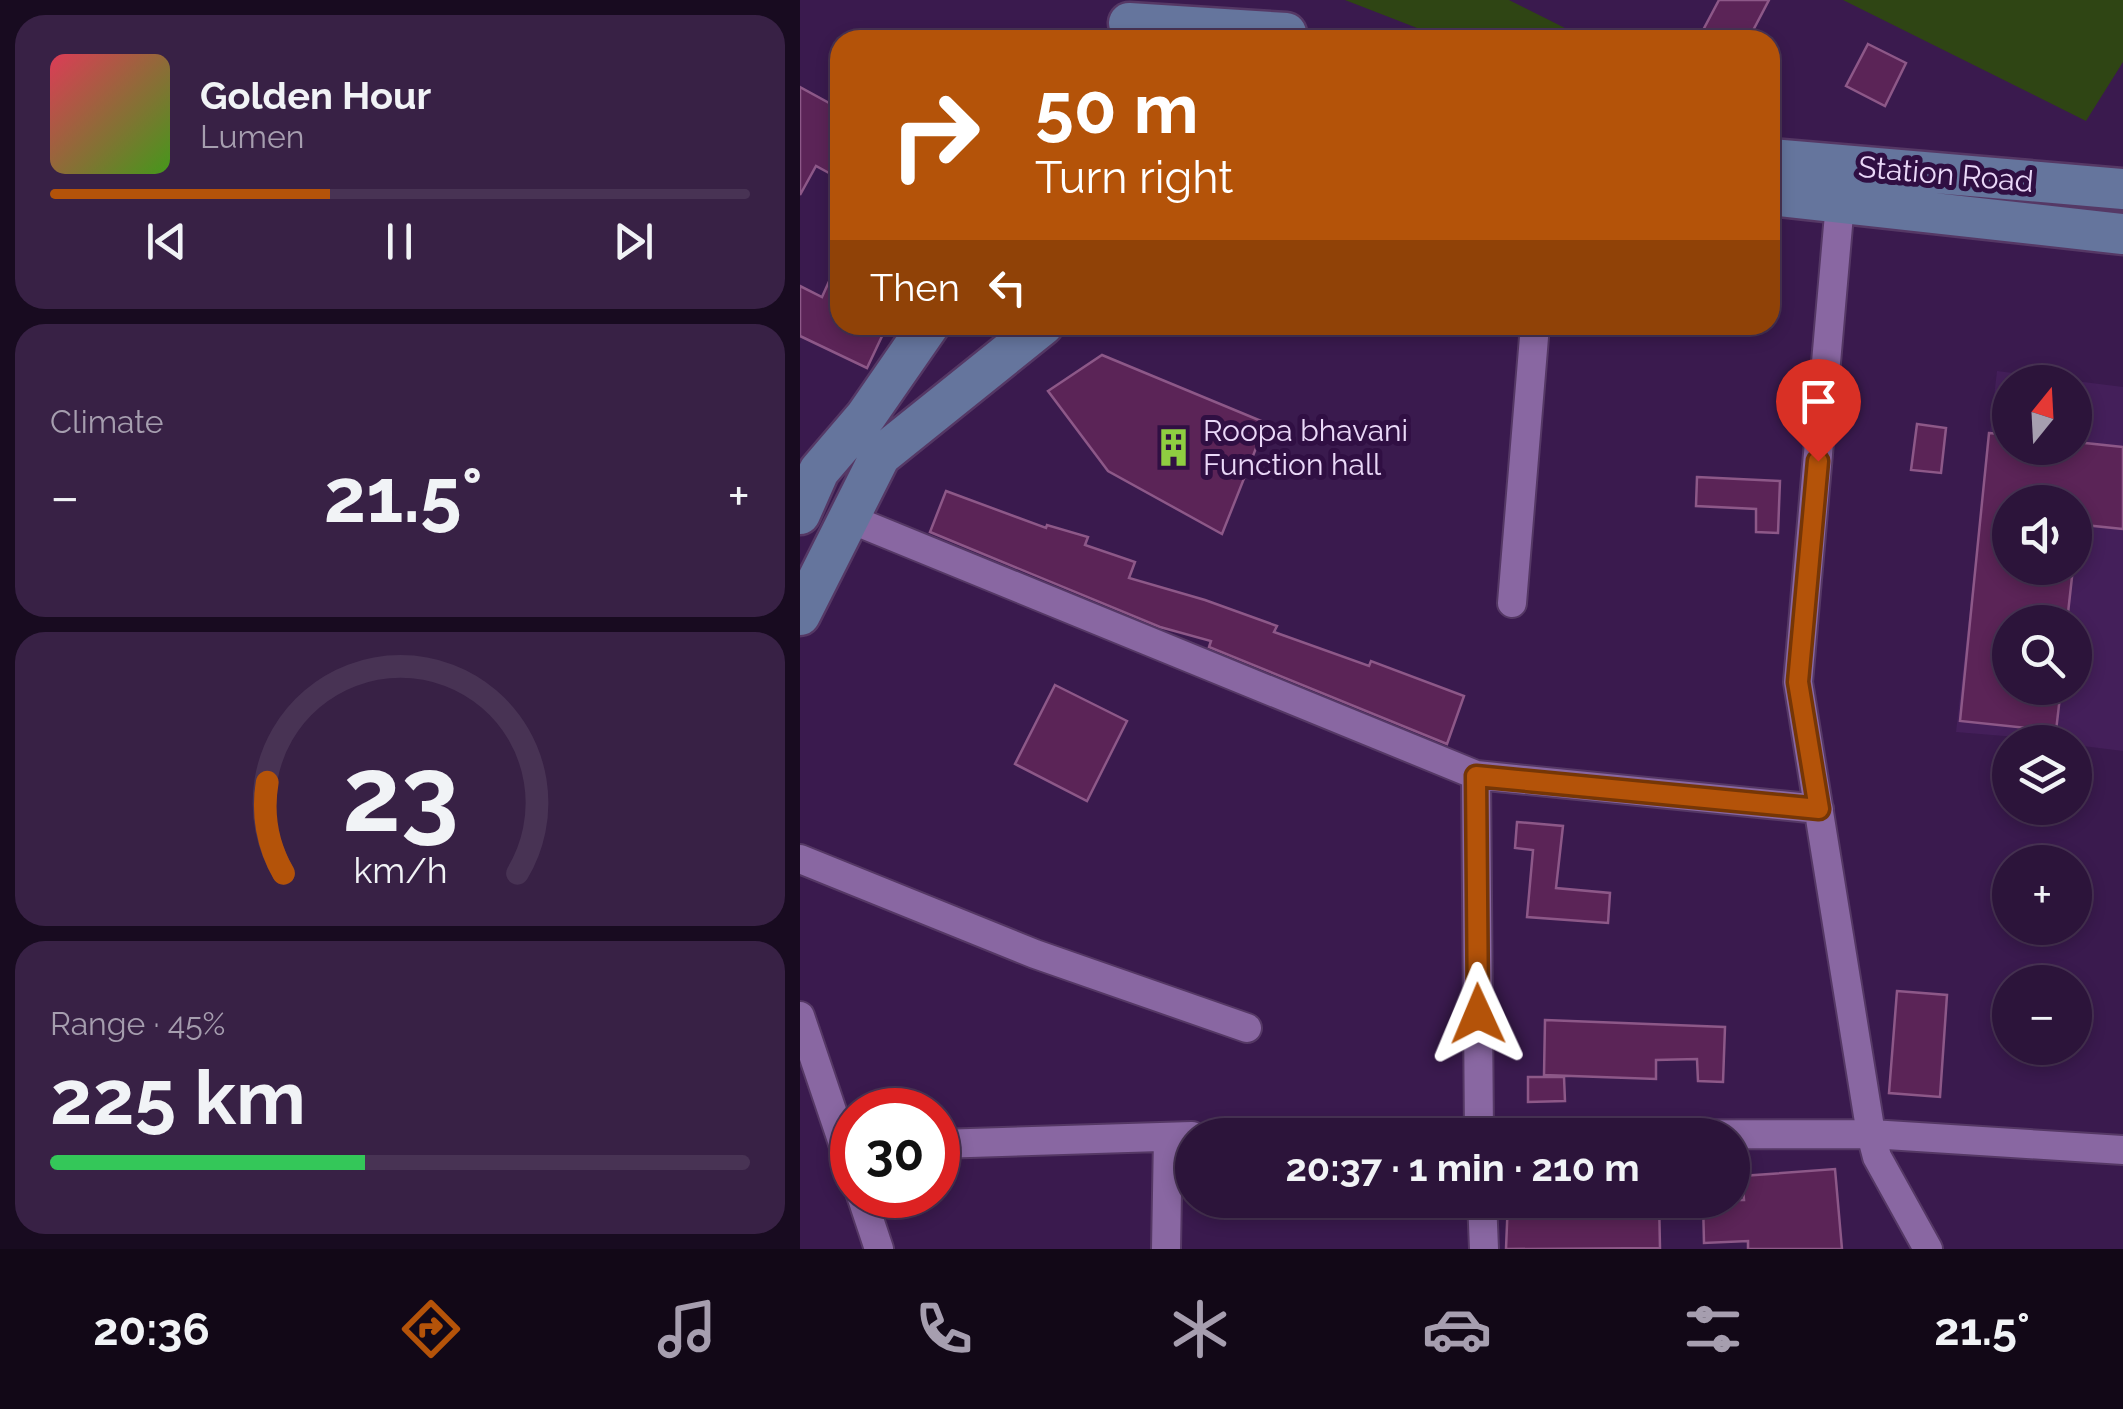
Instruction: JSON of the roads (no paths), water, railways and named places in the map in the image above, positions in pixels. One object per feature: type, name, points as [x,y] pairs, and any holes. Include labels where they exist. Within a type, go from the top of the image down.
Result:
[{"type":"main road","points":[[1260,0],[1284,30]]},
{"type":"main road","points":[[1131,21],[1220,30]]},
{"type":"main road","name":"Station Road","points":[[1780,160],[2123,190]]},
{"type":"main road","points":[[1780,196],[2123,234]]},
{"type":"main road","points":[[800,514],[819,471],[866,416],[923,335]]},
{"type":"main road","points":[[800,615],[880,456],[1031,335]]},
{"type":"street","points":[[1840,203],[1798,682],[1870,1134],[1877,1157],[1928,1249]]},
{"type":"street","points":[[1512,603],[1534,335]]},
{"type":"street","points":[[848,518],[1476,776],[1819,809]]},
{"type":"street","points":[[1476,776],[1479,1118]]},
{"type":"street","points":[[800,859],[1036,954],[1247,1028]]},
{"type":"street","points":[[800,1016],[830,1099]]},
{"type":"street","points":[[1750,1134],[1870,1134],[2123,1150]]},
{"type":"street","points":[[960,1143],[1175,1136]]},
{"type":"street","points":[[1166,1249],[1175,1176]]},
{"type":"street","points":[[869,1218],[879,1249]]},
{"type":"street","points":[[1483,1218],[1484,1249]]},
{"type":"place","name":"Roopa bhavani Function hall","points":[[1173,447]]}]
